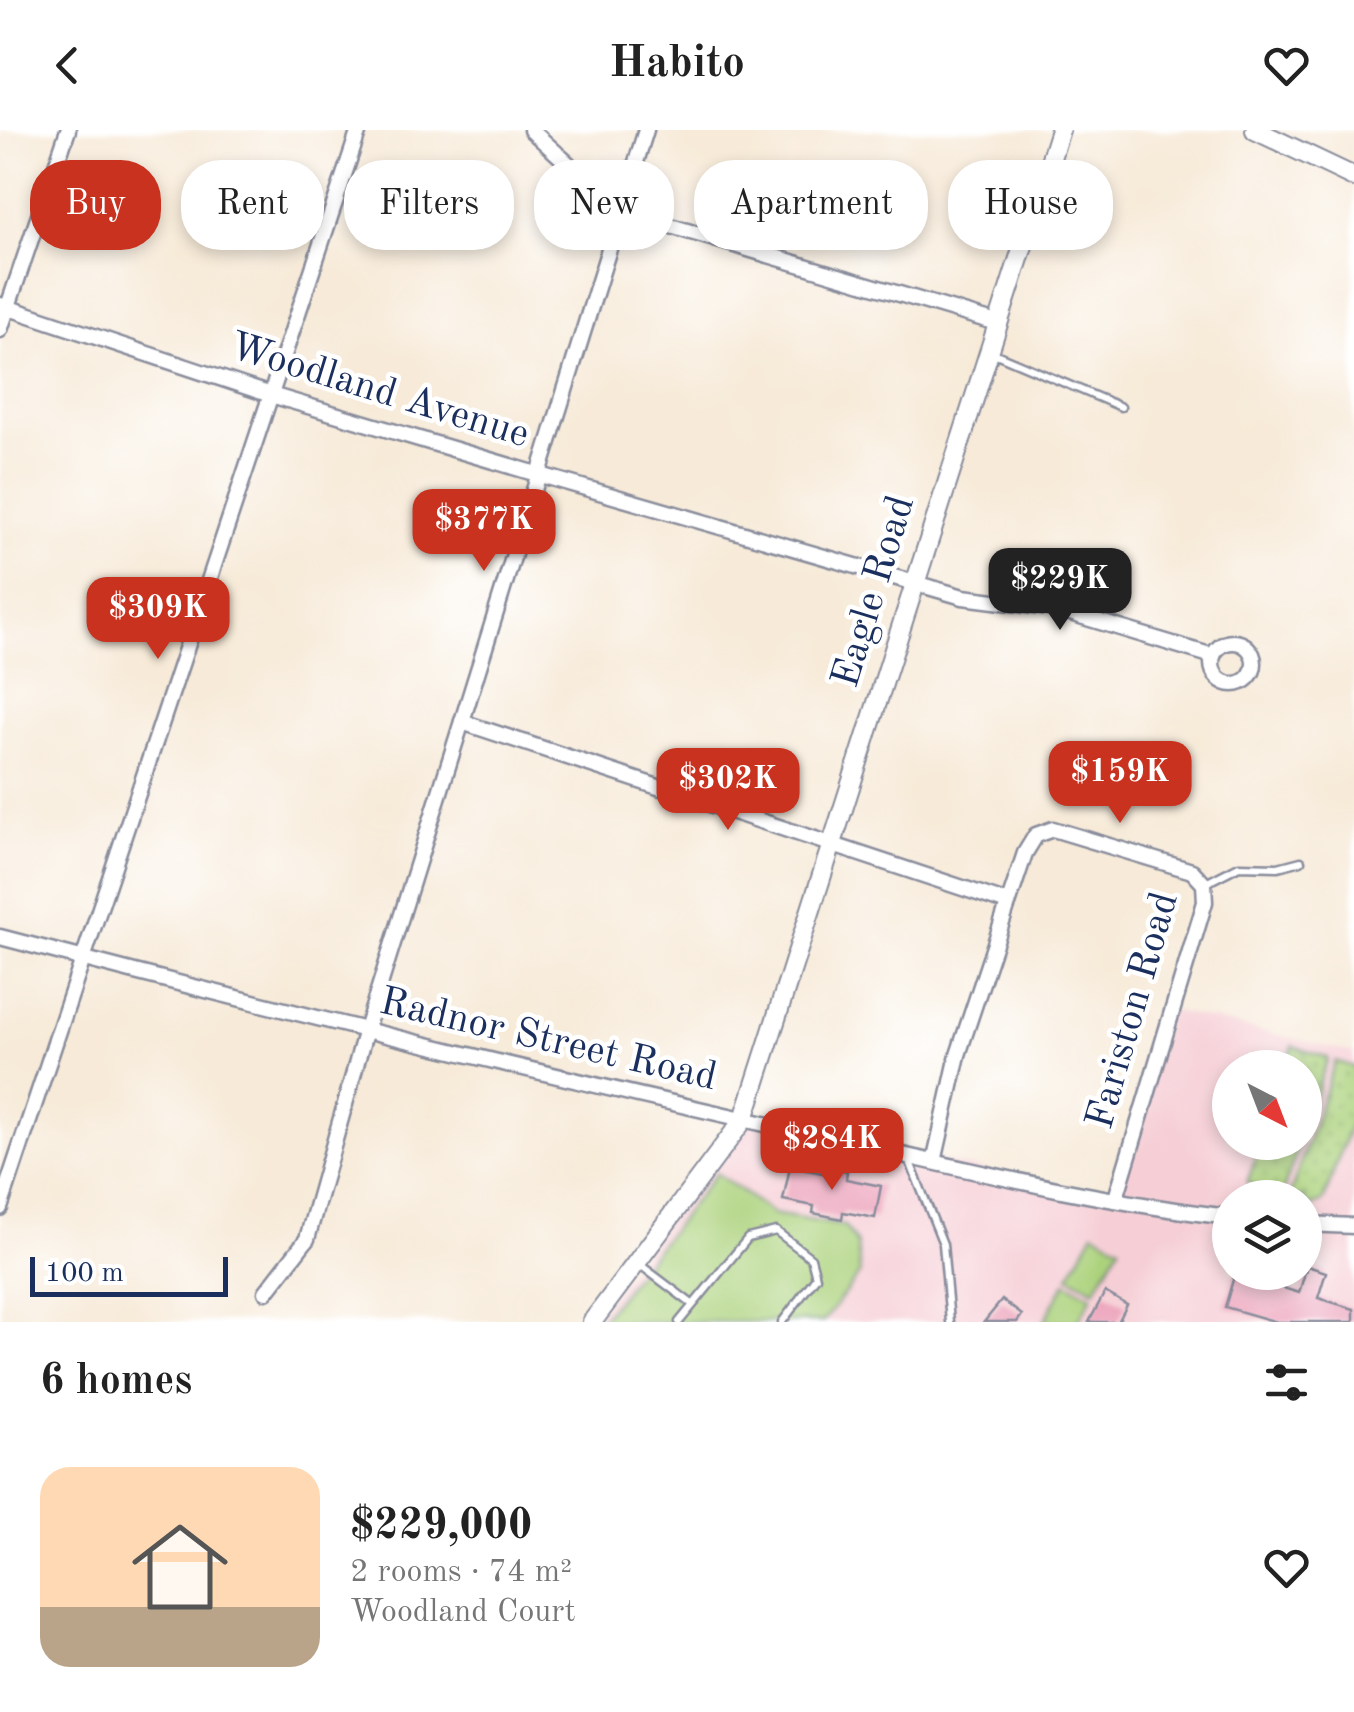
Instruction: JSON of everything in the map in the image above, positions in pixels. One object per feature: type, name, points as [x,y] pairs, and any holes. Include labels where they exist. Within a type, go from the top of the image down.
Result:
[{"type":"street","points":[[0,330],[4,306],[68,130]]},
{"type":"street","points":[[0,1208],[360,130]]},
{"type":"street","points":[[531,130],[564,160]]},
{"type":"street","points":[[636,160],[646,130]]},
{"type":"street","name":"Eagle Road","points":[[592,1322],[744,1120],[1060,130]]},
{"type":"street","points":[[1254,130],[1354,177]]},
{"type":"street","points":[[674,226],[997,324]]},
{"type":"street","points":[[266,1292],[308,1239],[366,1032],[607,250]]},
{"type":"street","name":"Woodland Avenue","points":[[4,306],[271,395],[537,474],[915,582],[996,603],[1057,609],[1214,656]]},
{"type":"street","points":[[462,722],[1008,903]]},
{"type":"street","name":"Fariston Road","points":[[934,1162],[958,1054],[1008,903],[1036,836],[1053,829],[1192,871],[1204,884],[1205,902],[1116,1198]]},
{"type":"street","name":"Radnor Street Road","points":[[0,937],[366,1032],[744,1120],[1212,1216]]},
{"type":"street","points":[[1322,1225],[1354,1226]]},
{"type":"lane","points":[[988,351],[1121,408]]},
{"type":"lane","points":[[1204,884],[1240,866],[1290,866],[1300,860]]},
{"type":"lane","points":[[908,1156],[942,1244],[950,1322]]},
{"type":"lane","points":[[679,1322],[748,1238],[776,1231],[811,1258],[816,1277],[782,1322]]},
{"type":"lane","points":[[638,1264],[692,1304]]},
{"type":"shaded area","points":[[1170,1010],[1354,1053],[1354,1322],[592,1322],[744,1119],[1115,1198]]},
{"type":"green space","points":[[1335,1061],[1354,1067],[1354,1113],[1322,1201],[1322,1180],[1295,1180],[1302,1160],[1322,1160],[1322,1099]]},
{"type":"green space","points":[[1255,1160],[1294,1160],[1287,1180],[1248,1180]]},
{"type":"green space","points":[[716,1173],[773,1214],[844,1226],[857,1244],[860,1273],[823,1322],[599,1322]]},
{"type":"green space","points":[[1094,1232],[1120,1246],[1095,1290],[1069,1276]]},
{"type":"green space","points":[[1066,1282],[1092,1296],[1078,1322],[1044,1322]]},
{"type":"building","points":[[823,1166],[847,1171],[846,1179],[881,1186],[875,1218],[843,1212],[842,1219],[813,1213],[814,1206],[783,1200],[790,1167],[822,1173]]},
{"type":"building","points":[[1230,1290],[1320,1290],[1318,1298],[1354,1309],[1354,1322],[1277,1322],[1225,1307]]},
{"type":"building","points":[[1105,1292],[1127,1305],[1118,1322],[1089,1322]]},
{"type":"building","points":[[1002,1300],[1022,1315],[1017,1322],[984,1322]]}]
